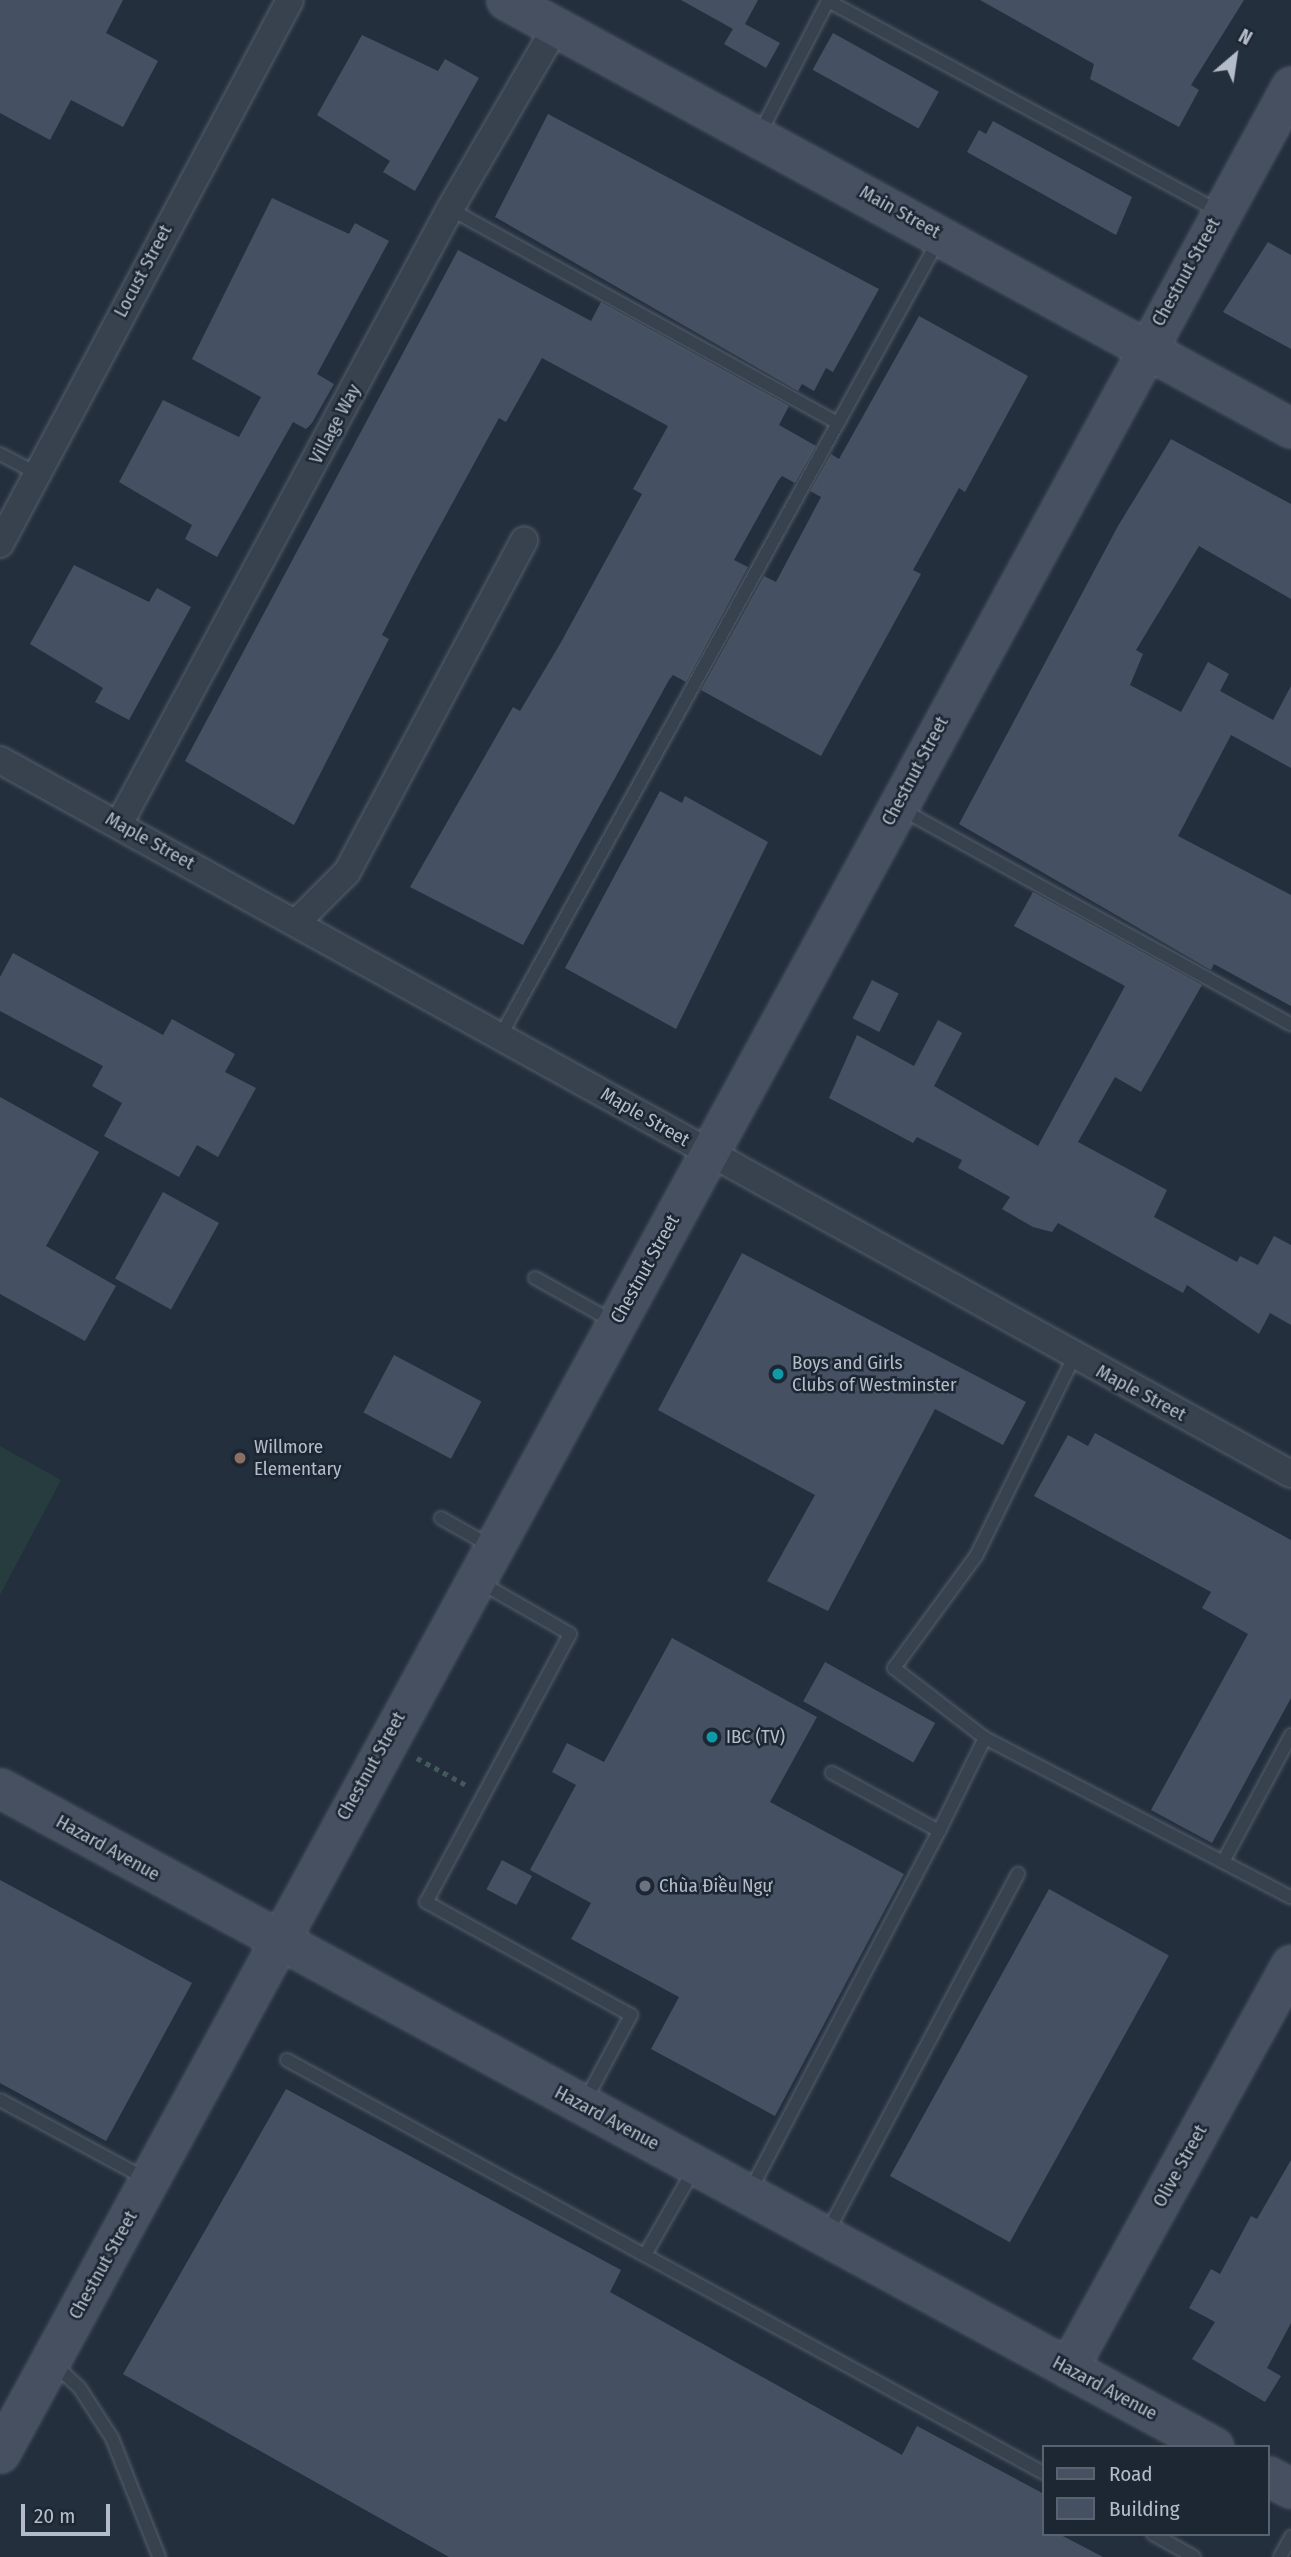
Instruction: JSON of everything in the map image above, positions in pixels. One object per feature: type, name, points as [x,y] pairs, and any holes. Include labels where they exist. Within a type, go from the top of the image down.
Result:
[{"type":"street","name":"Locust Street","points":[[0,544],[290,0]]},
{"type":"street","name":"Main Street","points":[[506,0],[1145,346],[1291,428]]},
{"type":"street","name":"Village Way","points":[[119,824],[450,209],[556,27]]},
{"type":"street","name":"Chestnut Street","points":[[0,2453],[149,2181],[276,1939],[709,1153],[1145,346],[1291,86]]},
{"type":"street","points":[[297,922],[347,872],[524,540]]},
{"type":"street","name":"Maple Street","points":[[0,760],[1291,1474]]},
{"type":"street","name":"Hazard Avenue","points":[[1,1793],[1210,2445]]},
{"type":"street","name":"Olive Street","points":[[1068,2368],[1291,1964]]},
{"type":"street","points":[[1270,2477],[1291,2488]]},
{"type":"lane","points":[[758,135],[828,1],[1220,212]]},
{"type":"lane","points":[[450,209],[838,423]]},
{"type":"lane","points":[[501,1035],[941,235]]},
{"type":"lane","points":[[0,454],[36,474]]},
{"type":"lane","points":[[896,806],[1291,1024]]},
{"type":"lane","points":[[534,1278],[615,1323]]},
{"type":"lane","points":[[1074,1356],[976,1556],[894,1668],[985,1738],[1291,1897]]},
{"type":"lane","points":[[441,1518],[492,1547]]},
{"type":"lane","points":[[474,1579],[570,1634],[426,1902],[631,2015],[583,2105]]},
{"type":"lane","points":[[1223,1862],[1291,1735]]},
{"type":"lane","points":[[749,2195],[985,1738]]},
{"type":"lane","points":[[832,1773],[939,1831]]},
{"type":"lane","points":[[825,2236],[1018,1874]]},
{"type":"lane","points":[[287,2060],[1042,2472]]},
{"type":"lane","points":[[0,2100],[149,2181]]},
{"type":"lane","points":[[645,2256],[695,2166]]},
{"type":"lane","points":[[51,2361],[79,2387],[112,2438],[159,2557]]},
{"type":"lane","points":[[1157,2536],[1194,2557]]},
{"type":"lane","points":[[1280,2557],[1291,2537]]},
{"type":"path","points":[[385,1741],[484,1795]]},
{"type":"green space","points":[[0,1446],[61,1480],[0,1595]]},
{"type":"building","points":[[0,0],[123,0],[106,33],[158,61],[123,127],[71,100],[50,140],[0,113]]},
{"type":"building","points":[[681,0],[758,0],[745,24],[780,43],[766,68],[724,44],[733,29]]},
{"type":"building","points":[[980,0],[1244,0],[1191,85],[1199,90],[1179,127],[1090,79],[1094,64]]},
{"type":"building","points":[[833,33],[939,92],[918,128],[813,70]]},
{"type":"building","points":[[362,35],[438,71],[445,59],[479,78],[415,191],[383,172],[390,161],[317,115]]},
{"type":"building","points":[[548,114],[879,289],[833,372],[826,368],[814,391],[802,384],[798,391],[495,217]]},
{"type":"building","points":[[993,121],[1132,197],[1116,235],[967,152],[979,130],[986,134]]},
{"type":"building","points":[[272,198],[349,234],[355,223],[389,241],[317,374],[334,384],[306,429],[293,422],[217,557],[185,539],[192,525],[119,482],[163,400],[239,437],[261,397],[192,359]]},
{"type":"building","points":[[1268,242],[1291,255],[1291,349],[1223,312]]},
{"type":"building","points":[[458,250],[591,321],[601,302],[789,406],[779,425],[816,446],[795,483],[782,476],[778,481],[734,560],[748,567],[686,682],[673,675],[669,680],[523,945],[410,887],[513,707],[520,711],[560,644],[642,494],[633,489],[668,426],[542,358],[506,422],[499,418],[418,566],[382,635],[389,639],[294,825],[185,761]]},
{"type":"building","points":[[919,316],[1028,376],[965,492],[959,488],[913,570],[921,574],[821,756],[701,690],[764,576],[776,582],[821,497],[810,491],[831,454],[839,459]]},
{"type":"building","points":[[1171,439],[1291,504],[1291,599],[1199,546],[1136,650],[1143,654],[1130,685],[1181,712],[1208,662],[1229,674],[1220,691],[1273,720],[1291,686],[1291,768],[1231,735],[1178,836],[1291,895],[1291,1006],[1214,964],[1211,970],[959,824],[1118,526]]},
{"type":"building","points":[[74,565],[149,602],[157,588],[191,607],[129,720],[95,702],[103,688],[30,644]]},
{"type":"building","points":[[660,791],[682,803],[685,796],[768,842],[676,1029],[565,968]]},
{"type":"building","points":[[1033,892],[1202,985],[1141,1092],[1115,1077],[1078,1142],[1167,1190],[1154,1217],[1237,1262],[1240,1256],[1258,1265],[1274,1236],[1291,1245],[1291,1325],[1270,1313],[1259,1334],[1187,1285],[1183,1293],[1058,1223],[1052,1232],[1033,1227],[1002,1209],[1010,1197],[958,1168],[962,1160],[917,1137],[913,1143],[829,1098],[857,1035],[914,1066],[938,1020],[962,1033],[934,1086],[1038,1146],[1125,986],[1014,926]]},
{"type":"building","points":[[13,953],[163,1035],[172,1019],[235,1054],[225,1072],[256,1088],[218,1157],[197,1145],[179,1177],[104,1136],[122,1103],[92,1086],[103,1066],[0,1011],[0,977]]},
{"type":"building","points":[[872,980],[899,994],[879,1032],[852,1018]]},
{"type":"building","points":[[0,1097],[99,1152],[46,1246],[116,1286],[85,1341],[0,1294]]},
{"type":"building","points":[[163,1192],[219,1223],[171,1310],[115,1279]]},
{"type":"building","points":[[742,1253],[1026,1402],[1003,1445],[935,1409],[828,1611],[767,1581],[815,1495],[658,1410]]},
{"type":"building","points":[[394,1355],[481,1401],[451,1459],[363,1412]]},
{"type":"building","points":[[1095,1433],[1291,1540],[1291,1698],[1212,1843],[1151,1810],[1248,1634],[1202,1608],[1211,1592],[1034,1496],[1068,1435],[1088,1446]]},
{"type":"building","points":[[672,1638],[817,1717],[770,1802],[904,1874],[775,2116],[651,2049],[679,1997],[571,1939],[591,1903],[530,1870],[576,1785],[552,1772],[567,1743],[604,1762]]},
{"type":"building","points":[[825,1662],[935,1723],[913,1762],[803,1701]]},
{"type":"building","points":[[502,1860],[532,1876],[517,1905],[487,1889]]},
{"type":"building","points":[[0,1880],[192,1983],[106,2141],[0,2083]]},
{"type":"building","points":[[1049,1889],[1169,1955],[1010,2242],[890,2176]]},
{"type":"building","points":[[286,2089],[621,2270],[610,2292],[902,2455],[917,2426],[1042,2493],[1042,2536],[1063,2536],[1103,2557],[449,2557],[123,2374]]},
{"type":"building","points":[[1291,2160],[1291,2323],[1267,2368],[1281,2376],[1265,2402],[1192,2359],[1215,2322],[1189,2308],[1211,2269],[1220,2274],[1251,2216],[1257,2219]]},
{"type":"place","name":"Boys and Girls Clubs of Westminster","points":[[778,1374]]},
{"type":"place","name":"Willmore Elementary","points":[[240,1458]]},
{"type":"place","name":"IBC (TV)","points":[[712,1737]]},
{"type":"place","name":"Chùa Điều Ngự","points":[[645,1886]]}]
